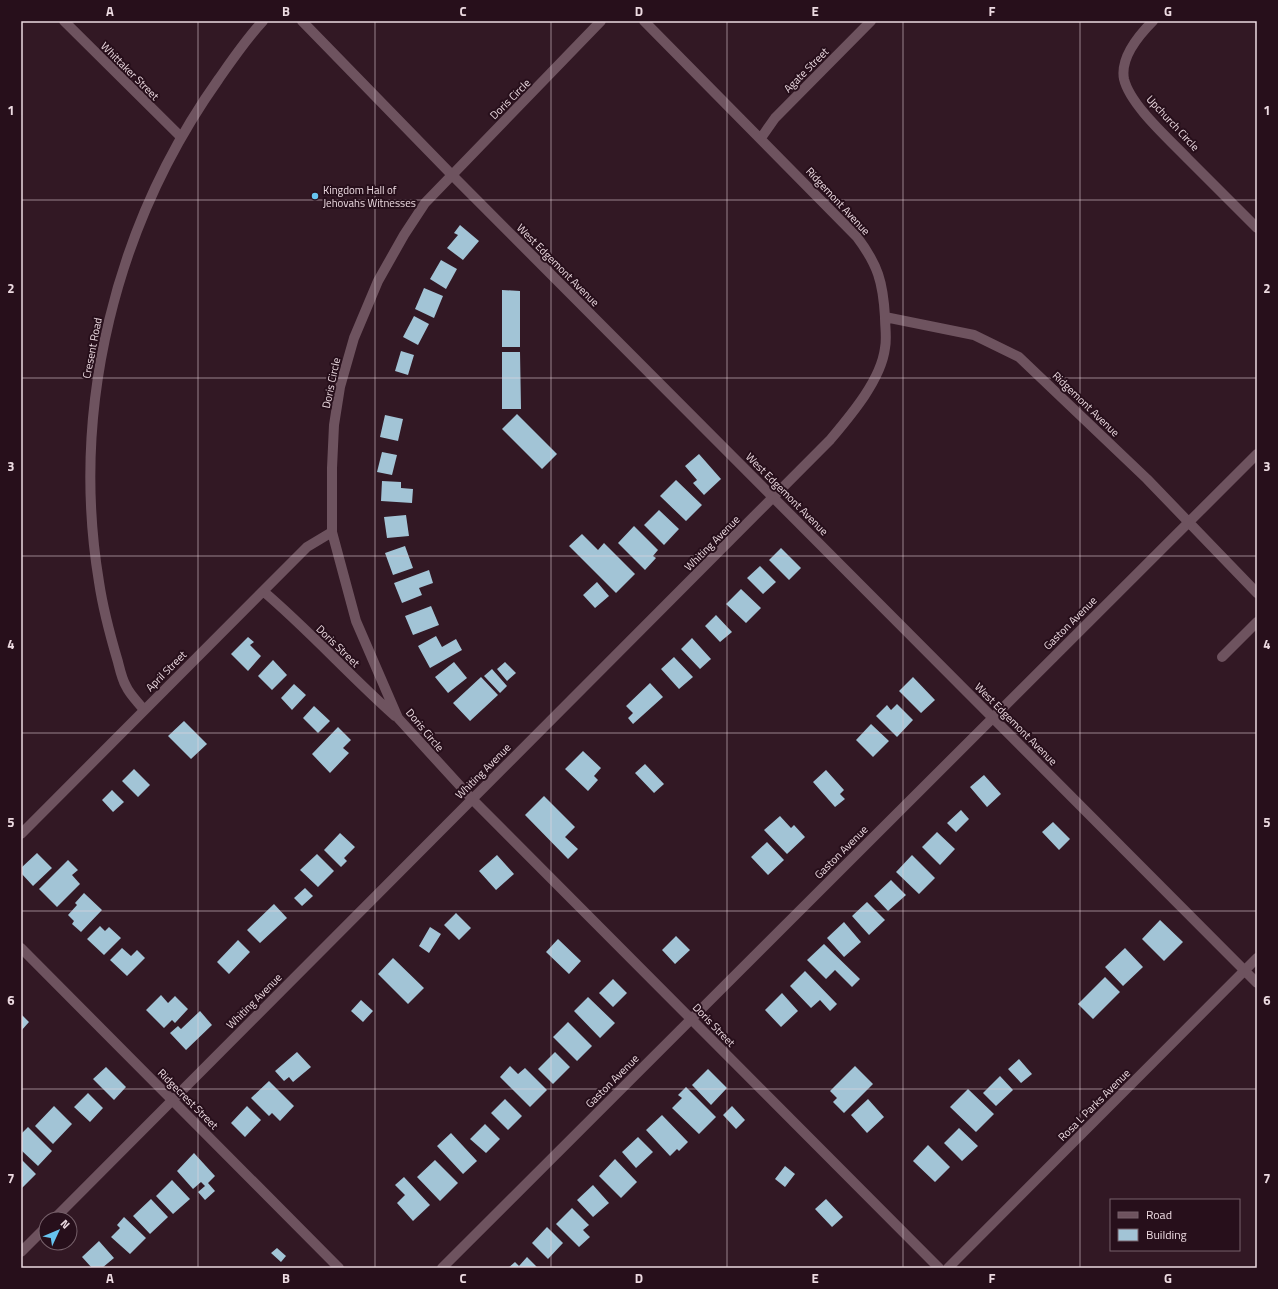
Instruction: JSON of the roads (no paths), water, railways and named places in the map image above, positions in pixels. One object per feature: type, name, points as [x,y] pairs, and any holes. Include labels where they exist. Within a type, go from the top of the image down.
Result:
[{"type":"street","name":"Whittaker Street","points":[[64,21],[181,137]]},
{"type":"street","name":"Cresent Road","points":[[144,710],[125,685],[110,638],[94,556],[91,515],[91,437],[101,360],[120,279],[147,204],[196,111],[229,64],[263,21]]},
{"type":"street","name":"West Edgemont Avenue","points":[[302,21],[451,174],[1257,983]]},
{"type":"street","name":"Doris Circle","points":[[472,799],[443,770],[398,718],[356,621],[332,532],[332,468],[334,426],[340,387],[354,338],[378,281],[404,235],[425,203],[451,174],[529,97],[601,21]]},
{"type":"street","name":"Ridgemont Avenue","points":[[644,21],[761,138],[846,225],[863,245],[876,266],[884,288],[885,317],[974,335],[1019,357],[1147,479],[1187,523],[1257,593]]},
{"type":"street","name":"Agate Street","points":[[761,138],[775,118],[871,21]]},
{"type":"street","name":"Upchurch Circle","points":[[1153,21],[1142,33],[1125,61],[1124,79],[1127,88],[1150,120],[1257,228]]},
{"type":"street","name":"Whiting Avenue","points":[[62,1211],[774,498],[830,440],[864,396],[876,374],[885,348],[885,317]]},
{"type":"street","name":"Gaston Avenue","points":[[442,1268],[1257,454]]},
{"type":"street","name":"April Street","points":[[21,834],[307,547],[332,532]]},
{"type":"street","name":"Doris Street","points":[[262,591],[283,608],[337,662],[398,718]]},
{"type":"street","points":[[1222,657],[1257,622]]},
{"type":"street","name":"Doris Street","points":[[472,799],[939,1268]]},
{"type":"street","name":"Ridgecrest Street","points":[[21,948],[338,1268]]},
{"type":"street","name":"Rosa L Parks Avenue","points":[[948,1268],[1257,958]]},
{"type":"street","points":[[21,1252],[38,1235]]},
{"type":"place","name":"Kingdom Hall of Jehovahs Witnesses","points":[[315,196]]}]
